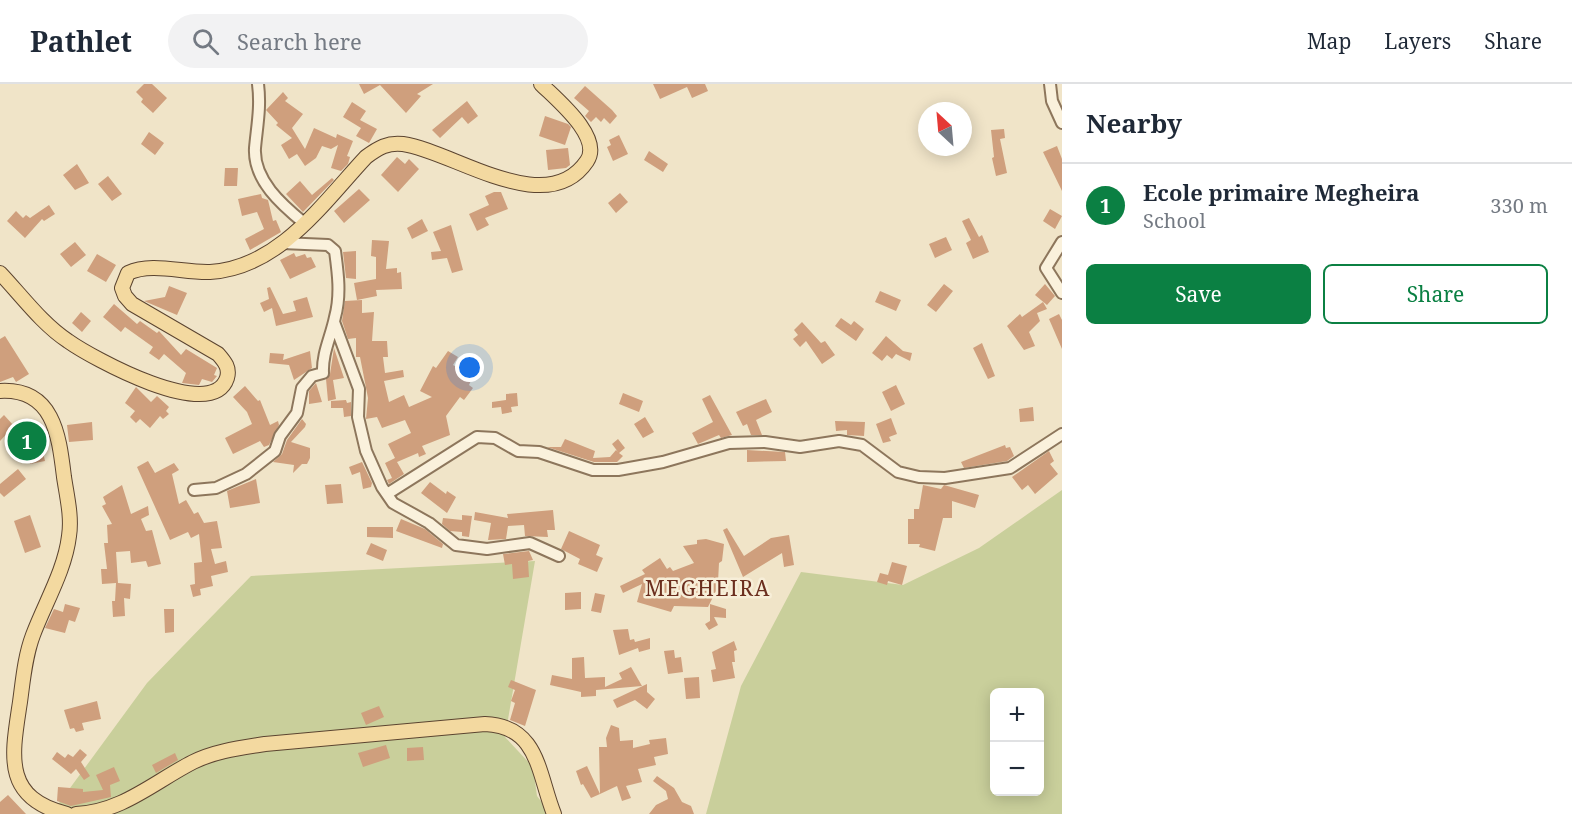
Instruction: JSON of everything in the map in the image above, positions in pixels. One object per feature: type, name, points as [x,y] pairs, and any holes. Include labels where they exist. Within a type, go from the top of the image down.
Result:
[{"type":"main road","points":[[0,273],[66,340],[151,383],[197,396],[221,388],[228,373],[226,364],[218,354],[132,304],[124,296],[122,288],[128,273],[139,268],[208,272],[224,270],[264,256],[304,223],[366,157],[377,148],[389,144],[409,145],[516,184],[549,184],[566,178],[582,168],[589,159],[591,146],[587,136],[569,111],[541,84]]},
{"type":"main road","points":[[0,391],[23,393],[45,408],[55,423],[61,451],[70,516],[69,536],[64,559],[27,657],[12,752],[14,771],[27,795],[41,805],[67,814]]},
{"type":"main road","points":[[76,814],[94,813],[118,806],[193,763],[232,749],[485,724],[499,725],[512,730],[526,741],[537,758],[554,814]]},
{"type":"street","points":[[258,84],[261,105],[255,151],[262,178],[279,202],[304,223]]},
{"type":"street","points":[[1050,84],[1052,101],[1062,123]]},
{"type":"street","points":[[1062,242],[1046,268],[1062,293]]},
{"type":"street","points":[[194,490],[216,488],[246,474],[275,451],[280,435],[297,413],[302,388],[312,376],[323,373],[322,358],[334,322],[339,290],[334,251],[328,245],[282,243]]},
{"type":"street","points":[[334,322],[359,389],[358,417],[366,451],[393,504],[429,523],[456,545],[487,549],[530,543],[559,556]]},
{"type":"street","points":[[387,494],[477,437],[495,438],[518,451],[539,452],[592,470],[618,470],[663,462],[729,443],[765,442],[800,447],[839,441],[862,445],[897,472],[919,477],[945,478],[1010,468],[1062,434]]},
{"type":"green space","points":[[1062,490],[1062,814],[706,814],[741,686],[801,572],[903,585],[979,548]]},
{"type":"green space","points":[[535,561],[505,737],[533,767],[537,796],[551,814],[51,814],[147,683],[251,576]]},
{"type":"building","points":[[144,84],[152,84],[167,98],[153,113],[141,102],[143,99],[136,92]]},
{"type":"building","points":[[359,84],[433,84],[417,94],[421,96],[406,113],[380,85],[364,94]]},
{"type":"building","points":[[653,84],[705,84],[708,91],[692,98],[687,87],[660,99]]},
{"type":"building","points":[[585,86],[617,116],[610,124],[604,118],[601,122],[596,117],[591,122],[585,116],[589,111],[574,98]]},
{"type":"building","points":[[283,92],[288,98],[285,101],[303,114],[292,128],[305,149],[314,128],[336,138],[337,134],[353,141],[347,156],[350,157],[348,164],[341,171],[331,168],[338,145],[331,149],[322,146],[316,158],[305,166],[297,154],[289,159],[281,145],[292,138],[276,125],[278,123],[266,110]]},
{"type":"building","points":[[467,101],[478,116],[468,124],[462,117],[440,138],[432,130]]},
{"type":"building","points":[[352,102],[366,111],[360,120],[377,129],[369,143],[356,136],[361,128],[343,117]]},
{"type":"building","points":[[545,116],[571,127],[565,145],[539,136]]},
{"type":"building","points":[[1004,129],[1005,138],[1000,139],[1007,173],[996,176],[992,158],[994,157],[991,130]]},
{"type":"building","points":[[149,132],[164,143],[155,155],[141,144]]},
{"type":"building","points":[[619,135],[628,154],[613,161],[607,147],[611,145],[609,140]]},
{"type":"building","points":[[1057,146],[1062,159],[1062,191],[1043,152]]},
{"type":"building","points":[[568,148],[570,165],[566,168],[548,170],[546,150]]},
{"type":"building","points":[[649,151],[668,164],[663,172],[644,160]]},
{"type":"building","points":[[397,157],[405,164],[409,159],[419,169],[398,192],[381,175]]},
{"type":"building","points":[[77,164],[89,183],[75,190],[63,175]]},
{"type":"building","points":[[225,168],[238,168],[237,186],[224,186]]},
{"type":"building","points":[[108,176],[122,194],[112,201],[98,184]]},
{"type":"building","points":[[332,178],[334,180],[303,212],[286,194],[300,181],[312,195]]},
{"type":"building","points":[[359,189],[370,200],[344,223],[334,211]]},
{"type":"building","points":[[501,192],[508,209],[485,218],[489,225],[477,231],[469,214],[489,205],[485,196]]},
{"type":"building","points":[[620,193],[628,202],[616,213],[608,203]]},
{"type":"building","points":[[261,194],[262,198],[268,200],[273,221],[276,220],[281,232],[250,250],[245,239],[264,229],[257,212],[242,216],[238,199]]},
{"type":"building","points":[[49,205],[55,214],[44,221],[42,219],[25,238],[7,221],[16,211],[23,218],[26,215],[30,218]]},
{"type":"building","points":[[1050,209],[1062,216],[1055,229],[1043,221]]},
{"type":"building","points":[[969,218],[979,237],[982,235],[989,252],[973,259],[966,243],[971,240],[962,221]]},
{"type":"building","points":[[422,219],[428,231],[412,239],[407,228]]},
{"type":"building","points":[[451,225],[463,270],[452,273],[447,258],[432,260],[431,252],[441,251],[433,232]]},
{"type":"building","points":[[946,237],[952,250],[935,258],[929,244]]},
{"type":"building","points":[[372,240],[389,241],[386,269],[397,268],[397,273],[401,272],[402,289],[376,290],[377,296],[357,300],[354,283],[376,279],[376,257],[371,256]]},
{"type":"building","points":[[75,242],[86,255],[71,267],[60,254]]},
{"type":"building","points":[[356,251],[356,279],[346,278],[343,252]]},
{"type":"building","points":[[294,253],[296,257],[305,254],[307,258],[311,257],[316,267],[290,279],[280,260]]},
{"type":"building","points":[[97,254],[116,265],[106,282],[87,271]]},
{"type":"building","points":[[944,284],[953,291],[936,312],[927,305]]},
{"type":"building","points":[[1045,284],[1055,296],[1047,305],[1035,295]]},
{"type":"building","points":[[169,286],[187,293],[177,315],[144,301],[165,297]]},
{"type":"building","points":[[270,287],[283,314],[296,311],[293,301],[307,297],[313,317],[276,326],[272,308],[264,312],[260,303],[269,299],[267,288]]},
{"type":"building","points":[[880,291],[901,300],[896,311],[875,302]]},
{"type":"building","points":[[362,300],[362,313],[374,312],[372,341],[387,341],[388,357],[383,357],[385,373],[403,370],[404,377],[384,381],[389,402],[404,395],[409,407],[432,397],[420,391],[433,366],[436,368],[448,351],[458,357],[453,365],[473,376],[469,385],[473,388],[464,400],[460,397],[446,416],[450,435],[422,446],[426,454],[419,457],[418,453],[397,462],[404,474],[389,484],[387,480],[392,478],[385,463],[395,458],[388,444],[411,433],[405,420],[382,428],[377,417],[366,419],[368,398],[360,357],[356,357],[356,338],[348,339],[342,321],[345,301]]},
{"type":"building","points":[[1043,302],[1047,309],[1037,313],[1040,321],[1029,332],[1035,346],[1024,350],[1007,326],[1020,314],[1022,317]]},
{"type":"building","points":[[114,304],[137,324],[140,321],[157,333],[159,331],[181,355],[186,349],[217,368],[214,375],[217,376],[212,382],[202,379],[199,385],[182,383],[186,373],[164,354],[159,360],[149,353],[153,347],[125,327],[121,332],[103,317]]},
{"type":"building","points":[[81,312],[91,321],[82,332],[72,323]]},
{"type":"building","points":[[1059,314],[1062,320],[1062,349],[1049,319]]},
{"type":"building","points":[[841,318],[851,325],[854,321],[864,329],[856,341],[835,326]]},
{"type":"building","points":[[802,322],[821,343],[825,341],[835,355],[822,364],[806,341],[800,347],[793,339],[798,335],[794,330]]},
{"type":"building","points":[[5,336],[29,374],[16,382],[13,377],[0,382],[0,339]]},
{"type":"building","points":[[886,336],[903,351],[912,353],[910,361],[896,354],[892,359],[887,355],[882,361],[872,353]]},
{"type":"building","points":[[982,343],[995,376],[988,379],[973,348]]},
{"type":"building","points":[[334,348],[344,378],[333,380],[336,399],[328,401],[326,379],[330,374]]},
{"type":"building","points":[[310,351],[312,368],[294,380],[289,365],[269,363],[270,353],[284,354],[283,360]]},
{"type":"building","points":[[316,383],[322,402],[309,404],[309,391]]},
{"type":"building","points":[[896,385],[905,404],[891,411],[882,392]]},
{"type":"building","points":[[245,386],[258,401],[260,400],[270,425],[278,421],[279,425],[269,445],[264,447],[260,441],[233,454],[225,438],[252,424],[247,412],[233,397]]},
{"type":"building","points":[[136,387],[151,402],[157,396],[169,407],[166,411],[169,414],[163,419],[160,416],[150,428],[140,419],[136,423],[130,417],[135,411],[125,403]]},
{"type":"building","points":[[517,393],[518,406],[511,407],[512,412],[502,414],[501,407],[492,408],[492,402],[506,400],[506,394]]},
{"type":"building","points":[[623,393],[643,401],[639,412],[619,404]]},
{"type":"building","points":[[710,395],[732,435],[721,438],[719,435],[698,444],[692,433],[713,422],[702,399]]},
{"type":"building","points":[[766,399],[772,412],[756,420],[762,435],[751,435],[747,424],[743,426],[736,412]]},
{"type":"building","points":[[346,400],[347,403],[351,402],[351,416],[344,417],[343,408],[331,408],[331,401]]},
{"type":"building","points":[[1033,407],[1034,421],[1020,422],[1019,409]]},
{"type":"building","points":[[4,415],[14,426],[0,441],[0,419]]},
{"type":"building","points":[[645,417],[654,432],[643,438],[634,424]]},
{"type":"building","points":[[891,418],[897,434],[889,437],[891,441],[883,443],[876,424]]},
{"type":"building","points":[[302,419],[306,424],[305,427],[291,442],[310,448],[310,458],[307,464],[302,464],[293,473],[294,465],[273,462],[282,454],[287,440]]},
{"type":"building","points":[[835,421],[865,422],[864,436],[847,435],[847,430],[836,431]]},
{"type":"building","points":[[36,422],[45,461],[30,464],[21,426]]},
{"type":"building","points":[[92,422],[93,440],[69,442],[67,425]]},
{"type":"building","points":[[565,439],[595,451],[593,458],[610,457],[616,450],[618,452],[612,444],[618,439],[625,448],[619,453],[623,456],[617,462],[594,462],[547,447],[561,447]]},
{"type":"building","points":[[1005,445],[1006,448],[1010,447],[1014,456],[1007,461],[964,468],[961,462]]},
{"type":"building","points":[[747,450],[785,452],[786,461],[747,462]]},
{"type":"building","points":[[1049,451],[1054,461],[1050,464],[1058,474],[1035,494],[1028,485],[1022,490],[1012,477]]},
{"type":"building","points":[[148,461],[155,473],[174,463],[179,470],[172,474],[179,504],[186,500],[194,514],[198,512],[204,523],[217,521],[222,548],[211,549],[215,564],[226,561],[228,572],[211,576],[213,586],[200,589],[201,595],[193,597],[190,585],[195,584],[194,563],[202,562],[199,534],[191,538],[188,532],[170,540],[137,467]]},
{"type":"building","points":[[362,462],[372,483],[371,487],[363,489],[360,472],[352,475],[349,467]]},
{"type":"building","points":[[18,469],[26,479],[4,497],[0,493],[0,484]]},
{"type":"building","points":[[256,479],[260,503],[230,508],[227,491]]},
{"type":"building","points":[[430,482],[446,494],[447,491],[456,497],[447,513],[421,493]]},
{"type":"building","points":[[341,484],[343,503],[327,504],[325,485]]},
{"type":"building","points":[[122,485],[131,514],[148,506],[149,515],[141,519],[146,531],[152,530],[161,564],[148,567],[146,561],[131,563],[130,551],[116,552],[118,583],[131,584],[130,599],[124,598],[125,616],[113,617],[112,601],[115,601],[116,583],[102,584],[101,569],[107,569],[104,543],[108,543],[107,525],[112,524],[102,506],[106,504],[103,497]]},
{"type":"building","points":[[923,485],[941,489],[944,485],[979,495],[975,508],[952,501],[952,518],[943,518],[935,551],[919,547],[920,544],[908,544],[908,519],[914,519],[914,509],[919,509]]},
{"type":"building","points":[[553,510],[555,530],[547,530],[548,537],[525,536],[524,525],[508,526],[506,539],[488,540],[491,523],[474,520],[475,512],[508,518],[507,514]]},
{"type":"building","points":[[30,515],[41,547],[25,553],[14,521]]},
{"type":"building","points":[[462,515],[472,516],[469,537],[462,536],[462,532],[450,531],[442,524],[443,518],[462,520]]},
{"type":"building","points":[[401,519],[425,529],[443,544],[442,548],[396,531]]},
{"type":"building","points":[[367,527],[393,527],[393,538],[367,537]]},
{"type":"building","points":[[727,528],[744,556],[771,538],[789,535],[794,565],[784,567],[782,553],[743,577],[723,530]]},
{"type":"building","points":[[569,531],[600,545],[596,555],[603,558],[597,572],[578,564],[580,559],[561,549]]},
{"type":"building","points":[[706,539],[724,544],[722,561],[719,563],[718,582],[720,583],[708,607],[674,606],[671,612],[637,602],[642,584],[623,593],[620,586],[645,574],[642,570],[660,558],[667,569],[670,567],[673,571],[694,563],[683,546],[697,544],[697,540]]},
{"type":"building","points":[[371,543],[387,550],[383,561],[366,554]]},
{"type":"building","points":[[529,551],[533,560],[528,561],[529,577],[513,579],[512,564],[505,565],[503,554]]},
{"type":"building","points":[[892,562],[907,566],[902,585],[888,581],[887,585],[877,582],[880,573],[888,575]]},
{"type":"building","points":[[581,592],[581,609],[565,610],[565,593]]},
{"type":"building","points":[[595,593],[605,595],[601,613],[591,611]]},
{"type":"building","points":[[65,604],[80,608],[75,622],[69,620],[65,633],[45,628],[54,609],[63,612]]},
{"type":"building","points":[[710,604],[726,609],[726,618],[714,617],[718,625],[709,630],[705,624],[710,621]]},
{"type":"building","points":[[164,609],[174,609],[174,632],[165,633]]},
{"type":"building","points":[[628,629],[630,640],[634,639],[635,642],[650,638],[650,649],[639,652],[638,648],[619,655],[613,630]]},
{"type":"building","points":[[734,641],[737,650],[734,651],[735,662],[732,662],[735,678],[713,682],[711,670],[716,669],[712,652]]},
{"type":"building","points":[[674,650],[675,658],[681,657],[683,672],[668,674],[664,651]]},
{"type":"building","points":[[584,657],[585,678],[605,677],[605,687],[622,679],[619,673],[631,667],[642,686],[596,690],[596,696],[581,697],[581,692],[550,685],[552,675],[572,679],[572,658]]},
{"type":"building","points":[[699,677],[700,698],[686,699],[684,678]]},
{"type":"building","points":[[511,680],[536,690],[525,726],[510,720],[515,703],[511,701],[515,690],[508,687]]},
{"type":"building","points":[[647,684],[647,692],[655,699],[647,709],[635,700],[617,708],[613,700]]},
{"type":"building","points":[[97,701],[101,719],[82,723],[84,730],[76,732],[74,728],[70,729],[64,710]]},
{"type":"building","points":[[379,706],[384,717],[366,725],[361,713]]},
{"type":"building","points":[[611,725],[619,728],[620,741],[633,740],[633,748],[650,744],[649,740],[666,738],[668,754],[654,757],[656,765],[638,769],[642,782],[626,786],[631,798],[622,801],[617,786],[600,794],[599,747],[607,747],[606,738]]},
{"type":"building","points":[[386,745],[390,758],[363,767],[358,753]]},
{"type":"building","points":[[423,747],[424,760],[407,761],[407,748]]},
{"type":"building","points":[[80,749],[87,755],[81,762],[90,776],[84,780],[76,769],[71,774],[52,759],[57,752],[65,758],[68,754],[73,757]]},
{"type":"building","points":[[175,753],[178,760],[156,773],[152,765]]},
{"type":"building","points":[[587,766],[600,794],[591,798],[583,784],[581,785],[576,771]]},
{"type":"building","points":[[114,767],[120,781],[110,785],[111,797],[71,806],[57,801],[58,787],[83,789],[83,792],[103,790],[96,775]]},
{"type":"building","points":[[657,776],[674,788],[682,802],[691,806],[694,814],[649,814],[656,805],[668,799],[666,791],[653,781]]},
{"type":"building","points":[[8,795],[26,814],[0,814],[0,802]]},
{"type":"place","name":"Ecole primaire Megheira","points":[[27,441]]},
{"type":"district","name":"MEGHEIRA","points":[[708,588]]}]
